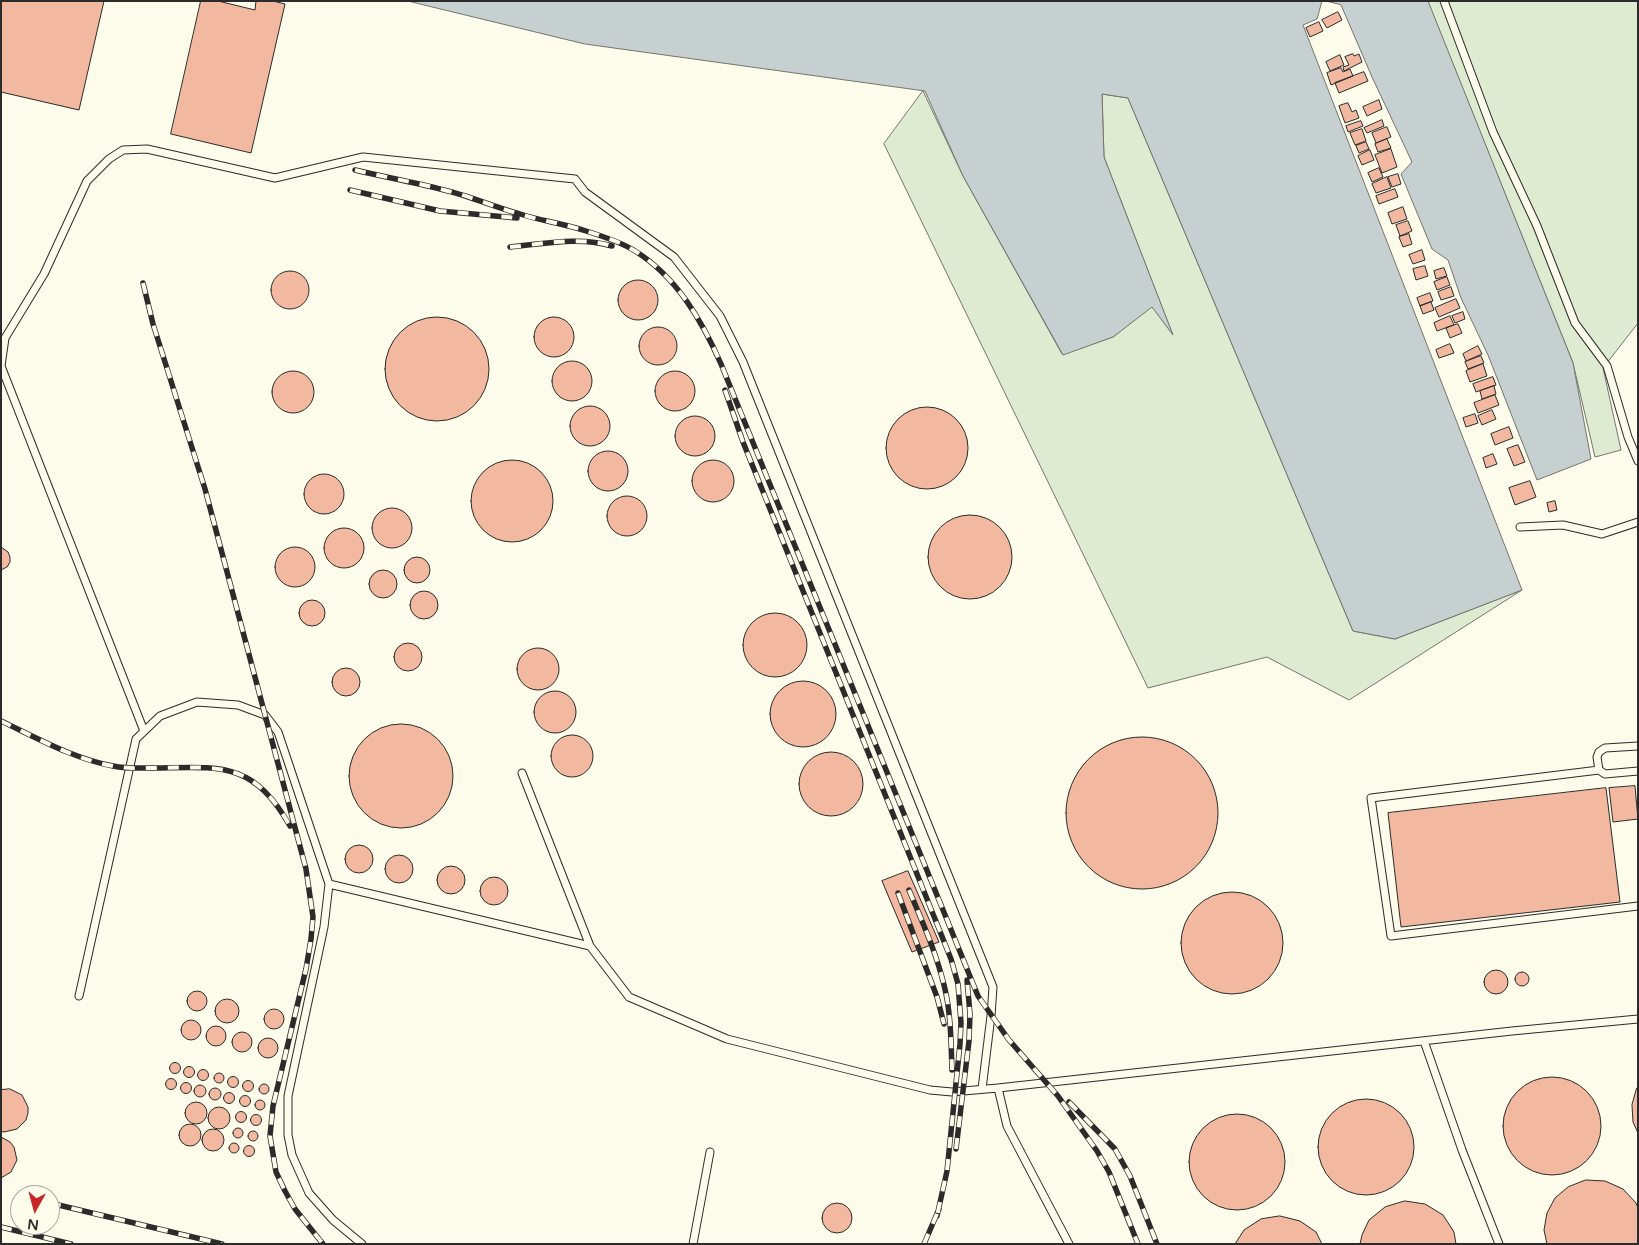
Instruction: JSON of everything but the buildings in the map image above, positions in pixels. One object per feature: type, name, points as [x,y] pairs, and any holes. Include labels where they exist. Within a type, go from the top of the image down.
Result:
[{"type":"lane","points":[[1444,1],[1493,132],[1537,226],[1575,324],[1607,366],[1628,437],[1638,462]]},
{"type":"lane","points":[[144,731],[1,366],[5,338],[44,274],[87,182],[109,159],[123,150],[146,149],[275,178],[363,157],[575,179],[585,192],[674,257],[720,316],[743,362],[993,988],[982,1089]]},
{"type":"lane","points":[[1520,527],[1563,525],[1602,534],[1638,522]]},
{"type":"lane","points":[[79,996],[136,739],[160,716],[197,702],[238,705],[265,715],[278,732],[329,884],[324,927],[288,1096],[288,1135],[292,1155],[309,1193],[333,1220],[362,1244]]},
{"type":"lane","points":[[1638,746],[1605,748],[1599,752],[1597,757],[1600,770],[1605,774],[1638,771]]},
{"type":"lane","points":[[1600,770],[1371,798],[1391,936],[1638,906]]},
{"type":"lane","points":[[522,773],[590,946],[629,996],[727,1039],[930,1090],[952,1092],[998,1088],[1638,1019]]},
{"type":"lane","points":[[329,884],[590,946]]},
{"type":"lane","points":[[1424,1041],[1462,1150],[1500,1244]]},
{"type":"lane","points":[[998,1088],[1007,1126],[1070,1244]]},
{"type":"lane","points":[[693,1244],[710,1152]]},
{"type":"green space","points":[[1428,1],[1638,1],[1638,323],[1603,368],[1621,450],[1595,457],[1573,363]]},
{"type":"green space","points":[[923,91],[963,176],[1062,354],[1113,337],[1152,306],[1172,333],[1104,157],[1102,94],[1128,98],[1353,631],[1395,639],[1522,590],[1349,700],[1267,657],[1148,688],[884,144]]},
{"type":"shaded area","points":[[408,1],[1322,1],[1317,19],[1303,25],[1522,590],[1395,639],[1353,631],[1128,98],[1102,94],[1104,157],[1173,335],[1152,307],[1113,337],[1063,355],[963,176],[925,91],[585,44]]},
{"type":"shaded area","points":[[1326,1],[1428,1],[1573,363],[1591,459],[1537,480],[1488,355],[1461,298],[1448,260],[1432,249],[1401,174],[1412,162],[1341,5]]},
{"type":"railway","points":[[355,170],[454,192],[510,211],[611,240],[630,248],[650,262],[676,287],[687,301],[697,316],[721,364],[978,996],[1009,1040],[1058,1096],[1097,1151],[1109,1172],[1138,1244]]},
{"type":"railway","points":[[350,190],[440,211],[517,218]]},
{"type":"railway","points":[[510,247],[574,241],[612,246]]},
{"type":"railway","points":[[143,283],[153,324],[205,489],[306,869],[313,917],[311,939],[306,969],[273,1106],[270,1136],[276,1172],[285,1191],[295,1209],[323,1244]]},
{"type":"railway","points":[[725,390],[743,442],[951,959],[958,984],[961,1023],[960,1044],[947,1171],[937,1216]]},
{"type":"railway","points":[[1,721],[42,741],[98,763],[124,768],[199,768],[233,772],[263,789],[290,826]]},
{"type":"railway","points":[[909,890],[933,949],[944,985],[949,1016],[952,1070]]},
{"type":"railway","points":[[898,893],[937,997],[944,1024]]},
{"type":"railway","points":[[956,1149],[969,1041],[970,1014],[967,980]]},
{"type":"railway","points":[[1069,1102],[1115,1149],[1130,1176],[1157,1244]]},
{"type":"railway","points":[[60,1205],[222,1244]]},
{"type":"railway","points":[[924,1244],[939,1209]]},
{"type":"railway","points":[[1,1227],[71,1244]]}]
